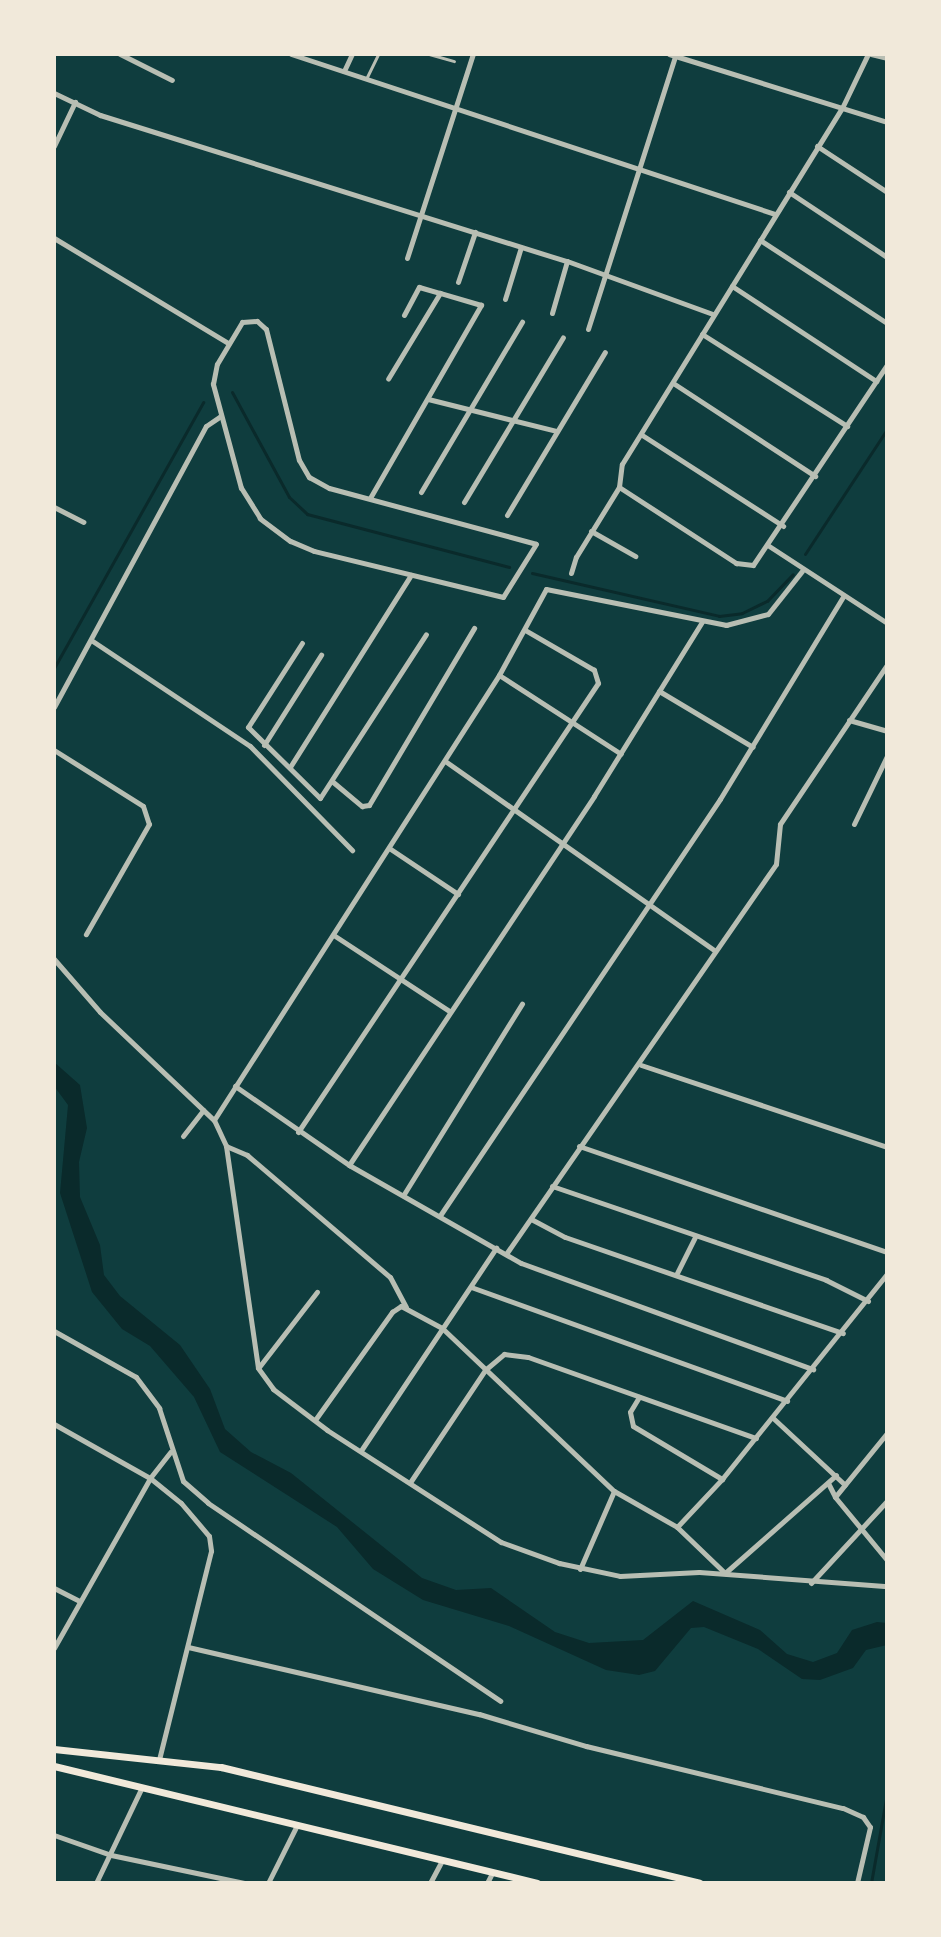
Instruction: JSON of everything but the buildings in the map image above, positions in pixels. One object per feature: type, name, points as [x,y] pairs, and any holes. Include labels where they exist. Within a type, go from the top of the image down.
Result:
[{"type":"main road","points":[[54,1749],[221,1767],[699,1883]]},
{"type":"main road","points":[[54,1766],[537,1883]]},
{"type":"street","points":[[120,54],[172,80]]},
{"type":"street","points":[[291,54],[638,166],[775,214]]},
{"type":"street","points":[[344,71],[352,54]]},
{"type":"street","points":[[407,258],[473,54]]},
{"type":"street","points":[[571,573],[591,531],[619,487],[618,472],[842,108],[870,54],[887,58]]},
{"type":"street","points":[[588,329],[673,55],[887,122]]},
{"type":"street","points":[[54,93],[100,115],[604,273],[713,314]]},
{"type":"street","points":[[54,146],[75,102]]},
{"type":"street","points":[[817,146],[887,192]]},
{"type":"street","points":[[789,192],[887,257]]},
{"type":"street","points":[[458,282],[475,232]]},
{"type":"street","points":[[54,238],[228,343]]},
{"type":"street","points":[[760,240],[887,323]]},
{"type":"street","points":[[505,299],[521,247]]},
{"type":"street","points":[[552,313],[567,261]]},
{"type":"street","points":[[732,286],[876,381]]},
{"type":"street","points":[[370,498],[482,308],[419,287],[404,315]]},
{"type":"street","points":[[388,379],[440,293]]},
{"type":"street","points":[[242,322],[264,326],[305,472],[322,485],[536,544],[503,597],[302,547],[269,527],[241,488],[221,416],[213,377],[228,343],[242,322]]},
{"type":"street","points":[[421,492],[522,322]]},
{"type":"street","points":[[702,334],[847,426]]},
{"type":"street","points":[[464,502],[563,337]]},
{"type":"street","points":[[507,515],[605,352]]},
{"type":"street","points":[[619,487],[749,566],[783,526],[887,365]]},
{"type":"street","points":[[673,383],[815,476]]},
{"type":"street","points":[[428,399],[556,431]]},
{"type":"street","points":[[54,707],[206,426],[221,416]]},
{"type":"street","points":[[642,435],[783,526]]},
{"type":"street","points":[[54,507],[83,522]]},
{"type":"street","points":[[591,531],[635,556]]},
{"type":"street","points":[[769,546],[802,571],[887,623]]},
{"type":"street","points":[[214,1120],[335,936],[499,675],[546,589],[726,625],[768,614],[802,571]]},
{"type":"street","points":[[290,767],[411,575]]},
{"type":"street","points":[[441,1214],[753,747],[843,597]]},
{"type":"street","points":[[349,1165],[621,754],[702,622]]},
{"type":"street","points":[[333,782],[362,806],[369,805],[474,628]]},
{"type":"street","points":[[298,1132],[517,810],[599,676],[525,629]]},
{"type":"street","points":[[302,643],[248,727],[320,798],[426,634]]},
{"type":"street","points":[[91,640],[250,746],[352,850]]},
{"type":"street","points":[[264,745],[321,655]]},
{"type":"street","points":[[506,1254],[579,1146],[641,1065],[781,852],[780,824],[887,665]]},
{"type":"street","points":[[499,675],[621,754]]},
{"type":"street","points":[[659,691],[753,747]]},
{"type":"street","points":[[849,720],[887,731]]},
{"type":"street","points":[[54,750],[143,806],[149,824],[86,934]]},
{"type":"street","points":[[854,824],[887,756]]},
{"type":"street","points":[[445,761],[650,901],[715,951]]},
{"type":"street","points":[[389,848],[458,894]]},
{"type":"street","points":[[335,936],[449,1011]]},
{"type":"street","points":[[54,959],[100,1012],[214,1120],[226,1146],[258,1368],[273,1389],[501,1542],[580,1569],[620,1576],[725,1573],[810,1584],[887,1586]]},
{"type":"street","points":[[404,1194],[522,1004]]},
{"type":"street","points":[[641,1065],[887,1147]]},
{"type":"street","points":[[235,1086],[349,1165],[441,1214],[506,1254],[564,1281],[813,1369]]},
{"type":"street","points":[[183,1136],[203,1110]]},
{"type":"street","points":[[226,1146],[247,1155],[390,1277],[406,1307],[442,1328],[614,1491],[677,1527],[725,1573]]},
{"type":"street","points":[[579,1146],[887,1252]]},
{"type":"street","points":[[552,1186],[826,1280],[868,1301]]},
{"type":"street","points":[[531,1219],[565,1237],[843,1333]]},
{"type":"street","points":[[676,1275],[695,1237]]},
{"type":"street","points":[[362,1449],[496,1248]]},
{"type":"street","points":[[677,1527],[773,1418],[887,1274]]},
{"type":"street","points":[[471,1287],[787,1401]]},
{"type":"street","points":[[258,1368],[317,1292]]},
{"type":"street","points":[[315,1420],[392,1312],[406,1307]]},
{"type":"street","points":[[54,1331],[136,1377],[159,1408],[170,1452],[183,1481],[208,1503],[500,1701]]},
{"type":"street","points":[[411,1481],[485,1370],[507,1354],[756,1438]]},
{"type":"street","points":[[639,1397],[630,1412],[633,1426],[722,1479]]},
{"type":"street","points":[[773,1418],[845,1485]]},
{"type":"street","points":[[54,1424],[150,1478],[191,1513],[210,1541],[188,1647],[159,1760]]},
{"type":"street","points":[[835,1497],[887,1433]]},
{"type":"street","points":[[54,1648],[150,1478],[170,1452]]},
{"type":"street","points":[[725,1573],[836,1475]]},
{"type":"street","points":[[828,1483],[835,1497],[887,1560]]},
{"type":"street","points":[[580,1569],[614,1491]]},
{"type":"street","points":[[810,1584],[863,1531],[887,1501]]},
{"type":"street","points":[[54,1588],[79,1601]]},
{"type":"street","points":[[188,1647],[479,1714],[586,1746],[843,1808],[867,1820],[870,1827],[857,1883]]},
{"type":"street","points":[[96,1883],[142,1787]]},
{"type":"street","points":[[268,1883],[298,1824]]},
{"type":"street","points":[[54,1835],[111,1855],[244,1883]]},
{"type":"street","points":[[430,1883],[442,1860]]},
{"type":"street","points":[[487,1883],[492,1873]]},
{"type":"lane","points":[[366,79],[378,54]]},
{"type":"lane","points":[[429,54],[454,61]]},
{"type":"water","points":[[54,1062],[80,1085],[87,1128],[79,1162],[80,1197],[100,1245],[104,1275],[120,1296],[180,1345],[210,1389],[225,1429],[251,1452],[291,1473],[422,1578],[456,1590],[491,1588],[555,1632],[589,1643],[643,1640],[693,1601],[760,1630],[787,1654],[813,1662],[837,1653],[852,1630],[877,1622],[887,1623],[887,1645],[866,1650],[853,1668],[820,1680],[802,1679],[758,1649],[704,1627],[691,1628],[655,1671],[639,1675],[606,1670],[509,1626],[423,1600],[373,1569],[337,1527],[220,1452],[194,1397],[150,1346],[122,1329],[92,1292],[60,1193],[68,1105],[54,1086]]},
{"type":"waterway","points":[[232,392],[289,497],[307,514],[509,567]]},
{"type":"waterway","points":[[54,668],[203,402]]},
{"type":"waterway","points":[[805,554],[887,429]]},
{"type":"waterway","points":[[532,573],[719,616],[742,613],[767,601],[793,574]]},
{"type":"waterway","points":[[871,1883],[887,1793]]}]
